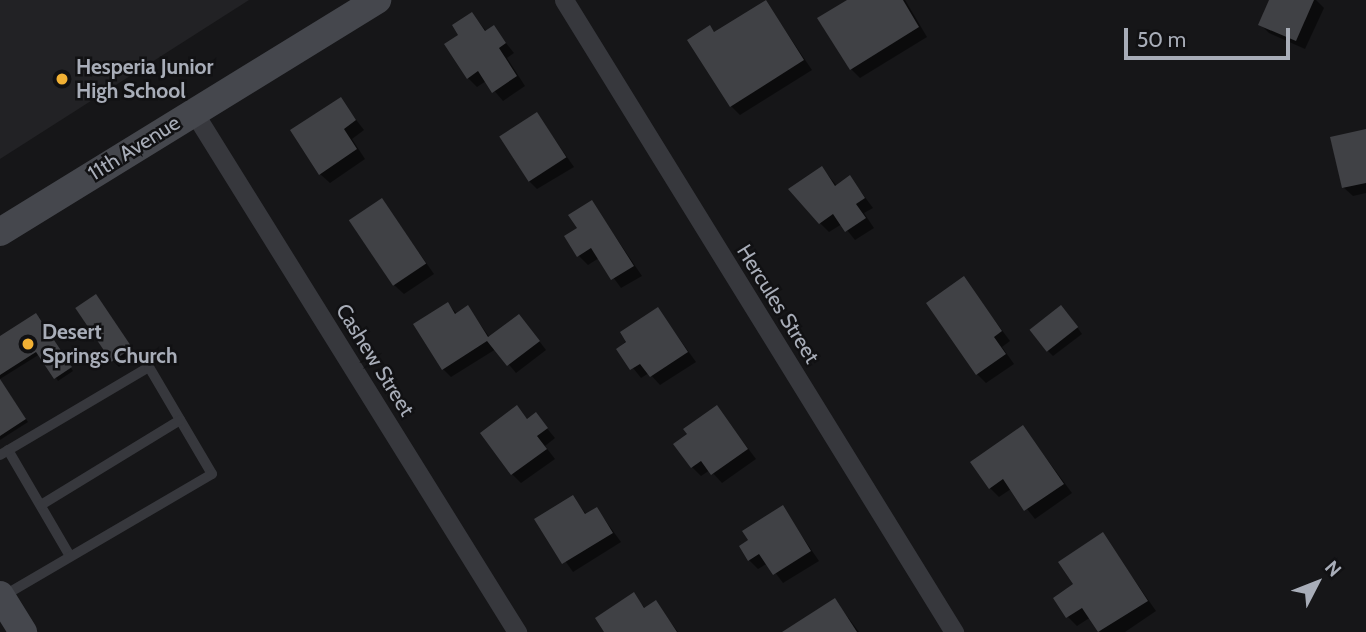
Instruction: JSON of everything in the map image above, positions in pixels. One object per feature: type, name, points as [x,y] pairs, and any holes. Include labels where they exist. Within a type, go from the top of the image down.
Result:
[{"type":"main road","name":"11th Avenue","points":[[0,232],[377,0]]},
{"type":"main road","points":[[1,596],[23,632]]},
{"type":"street","name":"Hercules Street","points":[[564,0],[954,632]]},
{"type":"street","name":"Cashew Street","points":[[193,111],[517,632]]},
{"type":"lane","points":[[1,596],[212,474],[149,367],[4,452],[41,505],[70,556]]},
{"type":"lane","points":[[41,505],[180,420]]},
{"type":"shaded area","name":"Hesperia Junior High School","points":[[0,0],[249,0],[0,159]]},
{"type":"building","points":[[766,0],[804,60],[730,107],[687,40],[710,25],[714,32]]},
{"type":"building","points":[[847,0],[903,0],[919,27],[850,70],[817,18]]},
{"type":"building","points":[[1269,0],[1314,0],[1296,41],[1258,25]]},
{"type":"building","points":[[472,12],[485,31],[494,25],[506,43],[499,48],[517,76],[492,93],[478,71],[467,79],[444,44],[458,35],[452,25]]},
{"type":"building","points":[[341,97],[356,120],[344,129],[357,149],[319,175],[290,130]]},
{"type":"building","points":[[537,112],[566,157],[529,182],[499,137]]},
{"type":"building","points":[[1366,129],[1366,183],[1342,188],[1330,137]]},
{"type":"building","points":[[822,166],[835,186],[850,175],[865,198],[856,204],[866,218],[845,232],[833,214],[819,224],[788,189]]},
{"type":"building","points":[[382,198],[426,263],[393,286],[349,220]]},
{"type":"building","points":[[592,200],[634,266],[611,280],[591,248],[577,257],[564,236],[577,228],[568,215]]},
{"type":"building","points":[[964,276],[1002,331],[994,337],[1006,354],[976,375],[926,303]]},
{"type":"building","points":[[96,294],[132,348],[112,362],[75,308]]},
{"type":"building","points":[[448,302],[455,314],[468,305],[488,337],[519,314],[540,341],[507,366],[487,341],[442,370],[413,324]]},
{"type":"building","points":[[1061,305],[1078,327],[1047,352],[1029,330]]},
{"type":"building","points":[[658,307],[688,352],[650,377],[640,364],[630,370],[616,349],[626,342],[620,332]]},
{"type":"building","name":"Desert Springs Church","points":[[36,313],[72,367],[54,379],[36,352],[0,375],[0,336]]},
{"type":"building","name":"Desert Springs Church","points":[[0,379],[26,419],[0,436]]},
{"type":"building","points":[[517,405],[527,419],[536,412],[548,428],[537,436],[547,449],[511,475],[480,433]]},
{"type":"building","points":[[717,405],[748,449],[711,475],[701,461],[691,468],[673,444],[687,434],[683,429]]},
{"type":"building","points":[[1023,425],[1064,484],[1024,511],[1003,479],[989,489],[970,462]]},
{"type":"building","points":[[573,495],[585,514],[597,507],[613,533],[562,564],[534,519]]},
{"type":"building","points":[[783,505],[811,551],[773,575],[759,554],[748,561],[739,546],[748,540],[742,531]]},
{"type":"building","points":[[1103,532],[1148,601],[1098,632],[1082,608],[1066,618],[1053,598],[1073,584],[1058,562]]},
{"type":"building","points":[[634,592],[644,608],[656,600],[677,632],[604,632],[595,618]]},
{"type":"building","points":[[835,598],[857,632],[782,632]]},
{"type":"place","name":"Hesperia Junior High School","points":[[62,79]]},
{"type":"place","name":"Desert Springs Church","points":[[28,344]]}]
